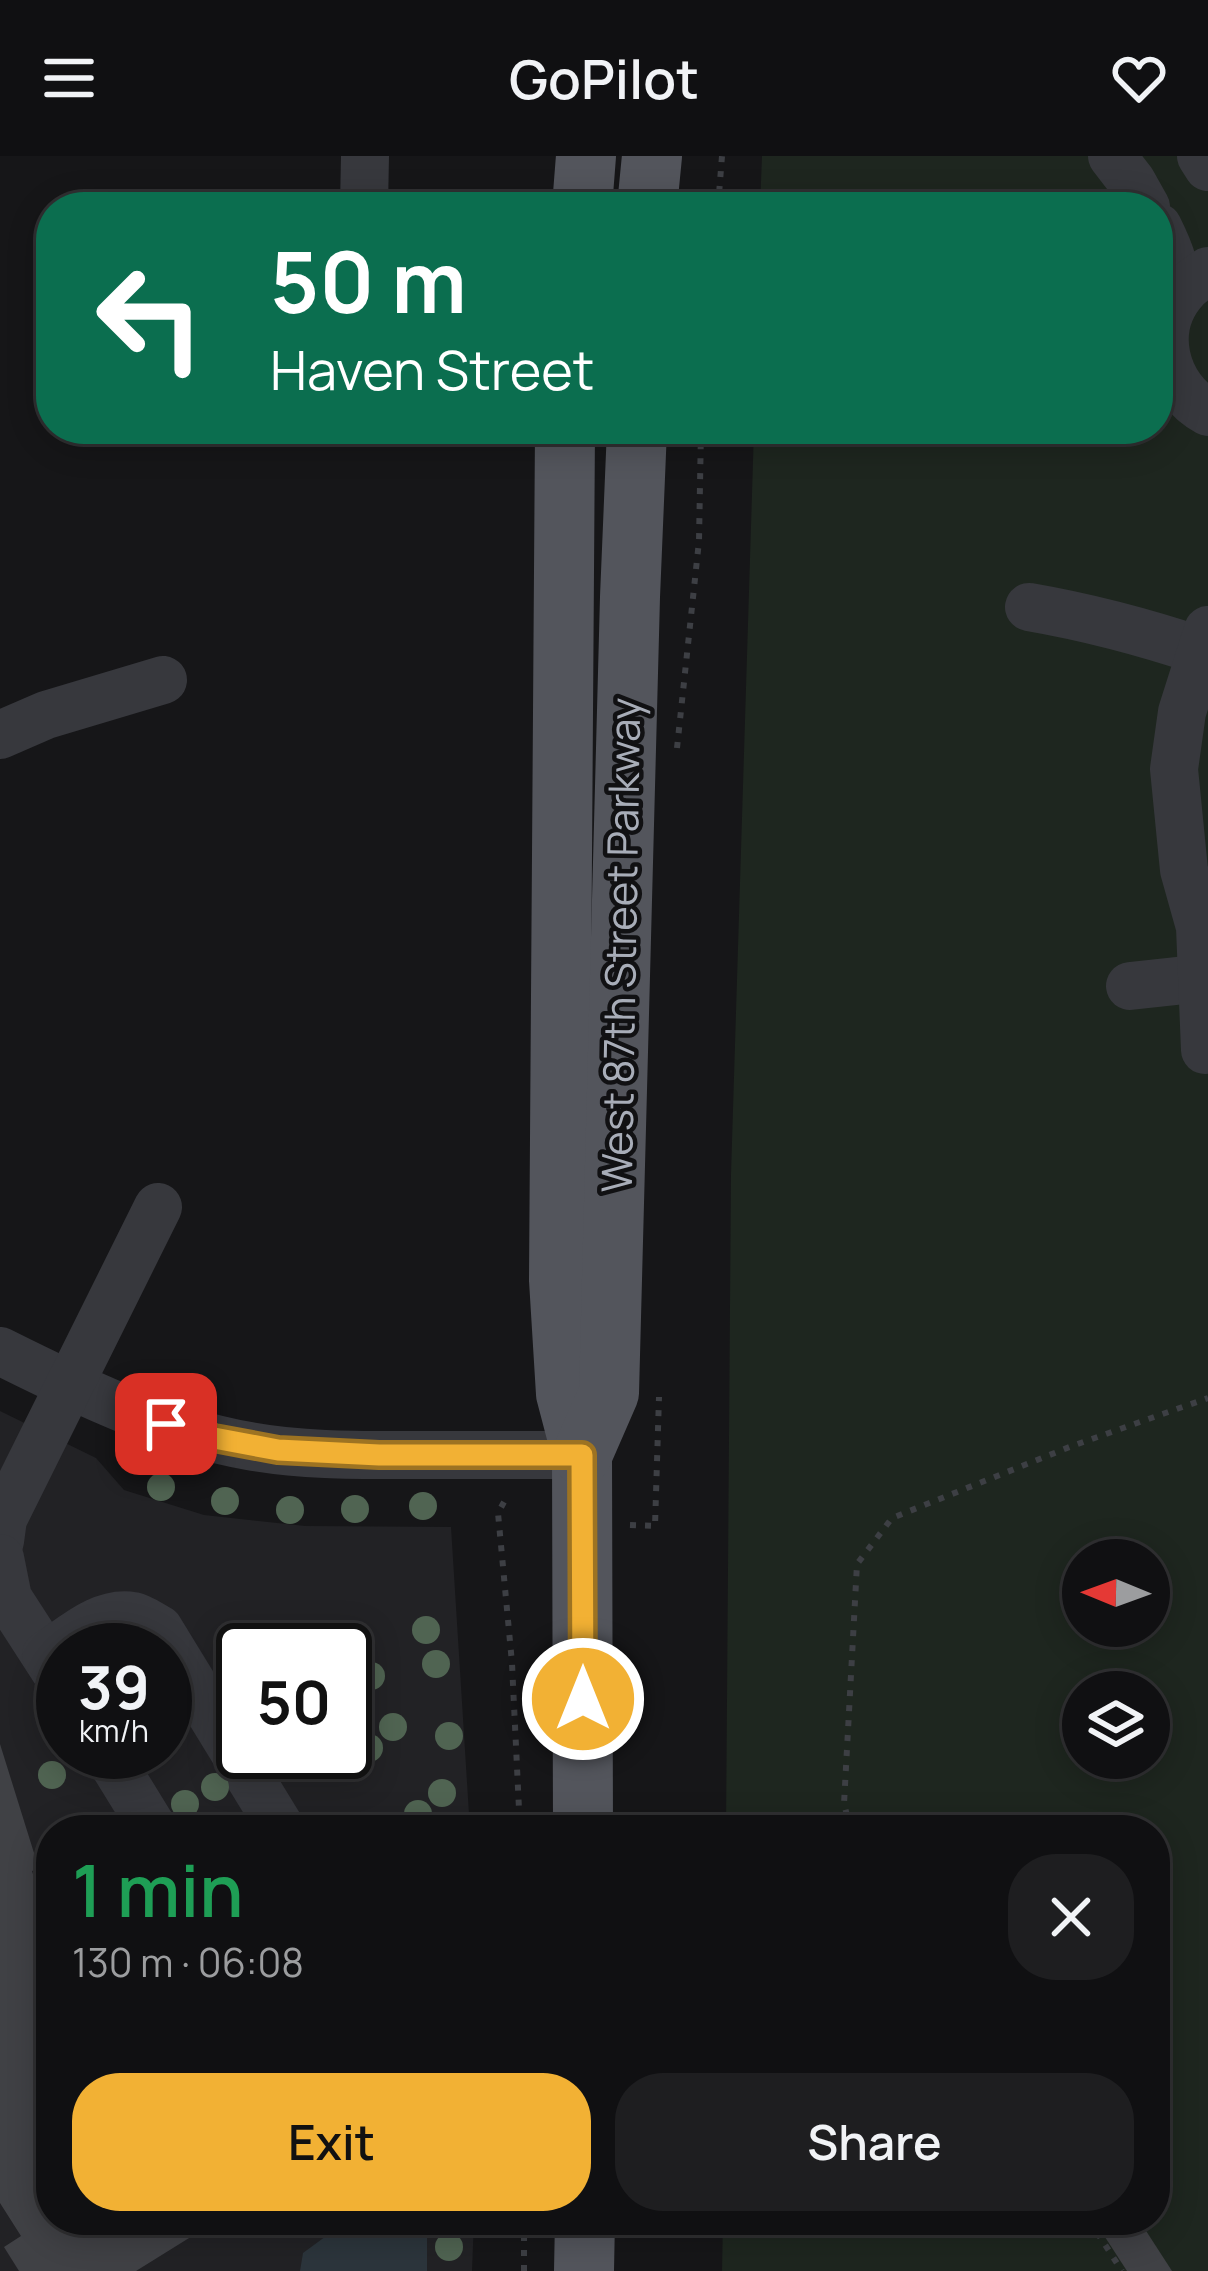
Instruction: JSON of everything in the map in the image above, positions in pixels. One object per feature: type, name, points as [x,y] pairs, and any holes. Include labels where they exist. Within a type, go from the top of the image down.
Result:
[{"type":"main road","points":[[583,192],[586,156]]},
{"type":"main road","points":[[648,192],[652,156]]},
{"type":"main road","name":"West 87th Street Parkway","points":[[565,444],[560,1280],[566,1394],[582,1455],[584,1815]]},
{"type":"main road","name":"West 87th Street Parkway","points":[[582,1455],[609,1393],[636,444]]},
{"type":"main road","points":[[584,2235],[584,2271]]},
{"type":"street","points":[[364,192],[365,156]]},
{"type":"street","points":[[1112,156],[1138,192]]},
{"type":"street","points":[[1202,156],[1208,166]]},
{"type":"street","points":[[1173,263],[1173,299]]},
{"type":"street","points":[[1173,306],[1186,287],[1208,271]]},
{"type":"street","points":[[1173,377],[1206,414]]},
{"type":"street","points":[[1029,607],[1204,640],[1182,712],[1174,769],[1193,817],[1184,870],[1200,927],[1205,1016],[1130,986]]},
{"type":"street","points":[[0,735],[46,715],[163,680]]},
{"type":"street","points":[[0,1541],[3,1519],[158,1207]]},
{"type":"street","points":[[0,1351],[166,1424],[278,1450],[582,1455]]},
{"type":"street","points":[[0,1558],[8,1598],[36,1640]]},
{"type":"street","points":[[96,1623],[116,1616],[147,1623]]},
{"type":"street","points":[[192,1684],[273,1815]]},
{"type":"street","points":[[123,1779],[145,1815]]},
{"type":"path","points":[[719,192],[722,156]]},
{"type":"path","points":[[677,767],[699,541],[700,444]]},
{"type":"path","points":[[630,1525],[655,1526],[659,1383]]},
{"type":"path","points":[[847,1815],[857,1564],[892,1518],[1208,1398]]},
{"type":"path","points":[[503,1502],[498,1513],[519,1815]]},
{"type":"path","points":[[524,2235],[524,2271]]},
{"type":"path","points":[[1099,2235],[1122,2271]]},
{"type":"shaded area","points":[[762,156],[1208,156],[1208,2271],[722,2271],[723,2235],[1170,2235],[1170,1815],[726,1815],[731,1174],[754,444],[1173,444],[1173,192],[761,192]]},
{"type":"shaded area","points":[[0,1411],[96,1458],[124,1490],[204,1515],[305,1526],[451,1527],[469,1815],[36,1815],[36,2235],[473,2235],[472,2271],[0,2271]]},
{"type":"shaded area","points":[[328,2235],[427,2235],[427,2271],[300,2271],[303,2253]]},
{"type":"building","points":[[0,1744],[36,1859],[32,1871],[36,1884],[36,2235],[194,2235],[136,2271],[19,2271],[4,2247],[21,2236],[0,2203]]},
{"type":"building","points":[[1104,2235],[1149,2235],[1172,2271],[1127,2271]]},
{"type":"route","points":[[166,1424],[278,1450],[582,1455],[583,1699]]}]
